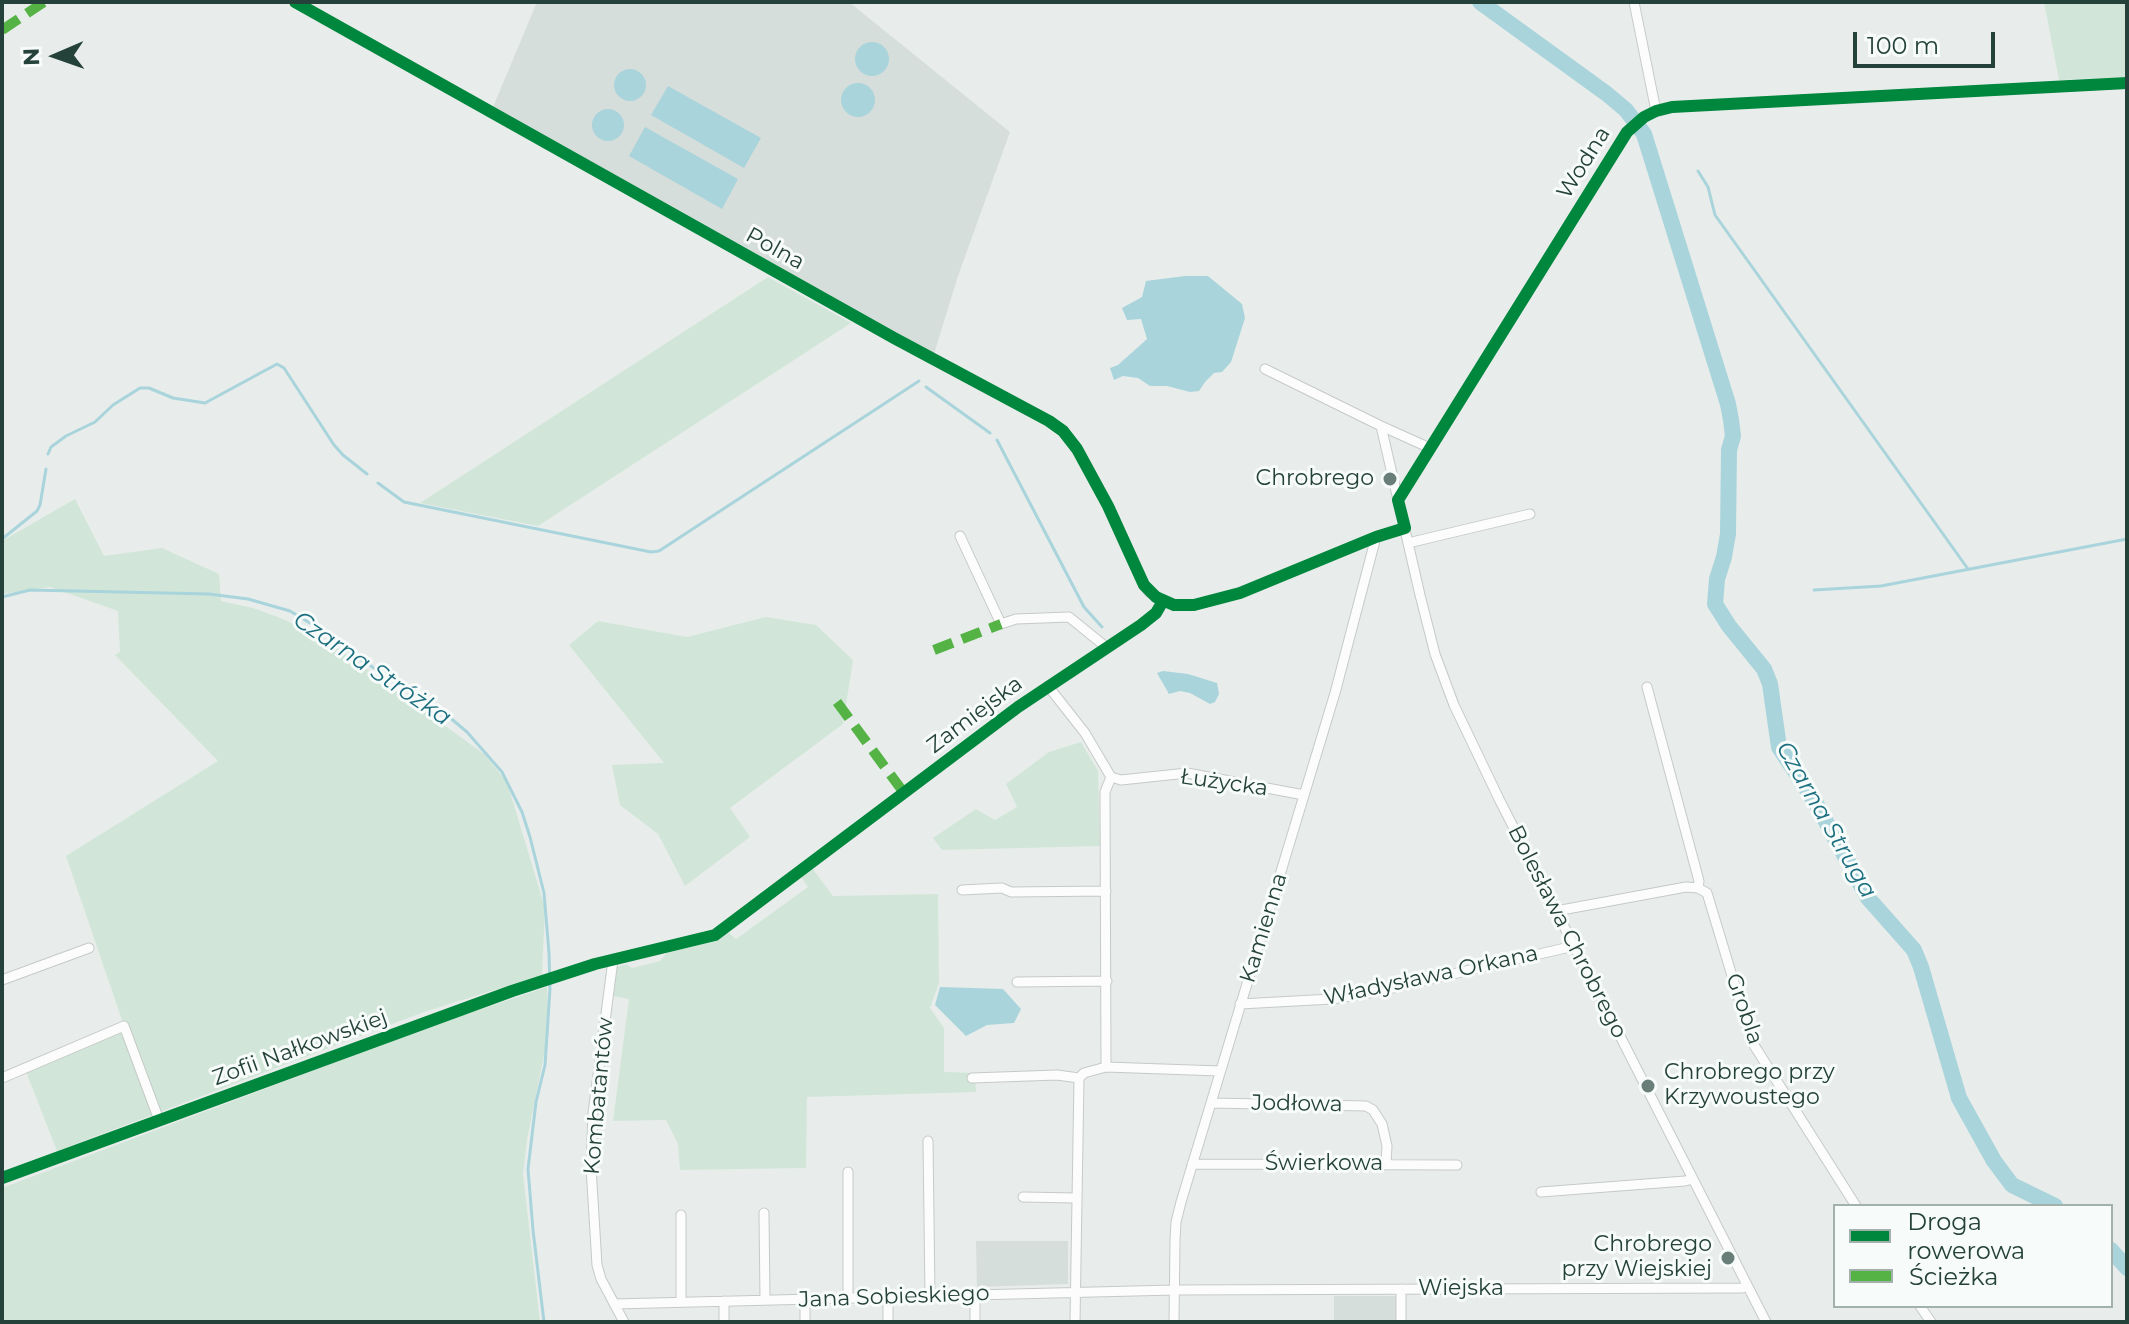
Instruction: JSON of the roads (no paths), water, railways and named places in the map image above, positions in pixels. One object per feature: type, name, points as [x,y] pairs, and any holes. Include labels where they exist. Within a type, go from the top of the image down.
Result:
[{"type":"street","name":"Polna","points":[[295,2],[869,324],[1049,421],[1063,431],[1077,449],[1108,506],[1144,585],[1163,601]]},
{"type":"street","points":[[1634,2],[1656,111]]},
{"type":"street","name":"Wodna","points":[[1398,500],[1627,132],[1644,117],[1656,111],[1693,106],[2127,83]]},
{"type":"street","points":[[1265,369],[1430,448]]},
{"type":"street","points":[[1163,601],[1185,606],[1240,593],[1405,528],[1381,426]]},
{"type":"street","points":[[1408,543],[1530,514]]},
{"type":"street","name":"Bolesława Chrobrego","points":[[1405,528],[1435,654],[1469,740],[1766,1322]]},
{"type":"street","points":[[960,536],[1001,624],[1016,619],[1069,617],[1106,647]]},
{"type":"street","name":"Kamienna","points":[[1174,1322],[1176,1222],[1335,693],[1376,537]]},
{"type":"street","name":"Zamiejska","points":[[613,960],[701,939],[727,927],[1048,686],[1141,625],[1156,613],[1163,601]]},
{"type":"street","points":[[1048,686],[1085,733],[1111,777],[1105,792],[1106,1067]]},
{"type":"street","name":"Grobla","points":[[1647,687],[1699,881],[1698,888],[1707,893],[1752,1042],[1855,1204]]},
{"type":"street","name":"Łużycka","points":[[1111,777],[1121,780],[1187,773],[1304,795]]},
{"type":"street","points":[[1556,911],[1686,887],[1698,888]]},
{"type":"street","points":[[962,890],[1106,891]]},
{"type":"street","name":"Władysława Orkana","points":[[1240,1004],[1332,999],[1375,992],[1574,946]]},
{"type":"street","points":[[2,980],[89,948]]},
{"type":"street","name":"Zofii Nałkowskiej","points":[[2,1178],[550,979],[613,960]]},
{"type":"street","name":"Kombatantów","points":[[613,960],[593,1113],[591,1167],[597,1265],[624,1322]]},
{"type":"street","points":[[1017,982],[1107,981]]},
{"type":"street","points":[[2,1078],[124,1026],[159,1120]]},
{"type":"street","points":[[1075,1322],[1079,1078],[1084,1073],[1106,1067],[1220,1071]]},
{"type":"street","points":[[972,1078],[1057,1075],[1079,1078]]},
{"type":"street","name":"Jodłowa","points":[[1211,1103],[1366,1106],[1373,1110],[1382,1124],[1387,1146],[1386,1164]]},
{"type":"street","points":[[928,1141],[930,1296]]},
{"type":"street","name":"Świerkowa","points":[[1192,1164],[1457,1165]]},
{"type":"street","points":[[848,1172],[848,1298]]},
{"type":"street","points":[[1541,1192],[1693,1179]]},
{"type":"street","points":[[1023,1197],[1076,1198]]},
{"type":"street","points":[[764,1213],[765,1300]]},
{"type":"street","points":[[681,1215],[681,1302]]},
{"type":"street","name":"Wiejska","points":[[1174,1290],[1747,1286]]},
{"type":"street","points":[[1401,1289],[1401,1322]]},
{"type":"street","name":"Jana Sobieskiego","points":[[614,1304],[1174,1290]]},
{"type":"street","points":[[975,1294],[975,1322]]},
{"type":"street","points":[[888,1297],[888,1322]]},
{"type":"street","points":[[805,1299],[805,1322]]},
{"type":"street","points":[[724,1301],[724,1322]]},
{"type":"water","points":[[872,42],[884,47],[889,59],[884,71],[872,76],[860,71],[855,59],[860,47]]},
{"type":"water","points":[[630,69],[641,74],[646,85],[641,96],[630,101],[619,96],[614,85],[619,74]]},
{"type":"water","points":[[858,83],[870,88],[875,100],[870,112],[858,117],[846,112],[841,100],[846,88]]},
{"type":"water","points":[[668,86],[761,138],[744,168],[651,115]]},
{"type":"water","points":[[608,109],[619,114],[624,125],[619,136],[608,141],[597,136],[592,125],[597,114]]},
{"type":"water","points":[[645,127],[738,179],[722,209],[629,156]]},
{"type":"water","points":[[1208,276],[1242,304],[1245,318],[1231,362],[1222,372],[1214,373],[1199,391],[1150,386],[1138,378],[1123,376],[1114,380],[1110,368],[1118,365],[1147,339],[1141,319],[1127,320],[1122,308],[1142,297],[1146,281]]},
{"type":"water","points":[[1157,673],[1188,674],[1217,683],[1219,694],[1215,702],[1210,704],[1180,691],[1169,694]]},
{"type":"water","points":[[940,987],[1003,989],[1021,1009],[1014,1023],[987,1025],[966,1036],[935,1005]]},
{"type":"waterway","name":"Czarna Struga","points":[[1480,2],[1607,94],[1626,110],[1644,134],[1731,420],[1733,436],[1729,450],[1728,534],[1717,579],[1715,604],[1764,669],[1770,684],[1779,747],[1814,800],[1868,898],[1914,950],[1959,1098],[1994,1161],[2012,1185],[2051,1204]]},
{"type":"waterway","points":[[1698,171],[1708,187],[1715,215],[1968,569]]},
{"type":"waterway","points":[[48,454],[51,447],[66,436],[95,422],[113,405],[140,388],[205,403],[277,364],[284,368],[334,445],[367,474]]},
{"type":"waterway","points":[[378,483],[404,502],[651,552],[659,551],[919,381]]},
{"type":"waterway","points":[[926,387],[990,433]]},
{"type":"waterway","points":[[997,440],[1084,607],[1102,627]]},
{"type":"waterway","points":[[2,539],[37,511],[46,469]]},
{"type":"waterway","points":[[1814,590],[1881,586],[2127,539]]},
{"type":"waterway","name":"Czarna Stróżka","points":[[2,597],[30,590],[209,594],[248,599],[290,611],[448,716],[467,732],[502,772],[522,812],[530,837],[544,893],[549,953],[545,1065],[536,1102],[528,1169],[544,1322]]},
{"type":"waterway","name":"Czarna Struga","points":[[2113,1252],[2127,1268]]},
{"type":"place","name":"Chrobrego","points":[[1390,479]]},
{"type":"place","name":"Chrobrego przy Krzywoustego","points":[[1648,1086]]},
{"type":"place","name":"Chrobrego przy Wiejskiej","points":[[1728,1258]]}]
